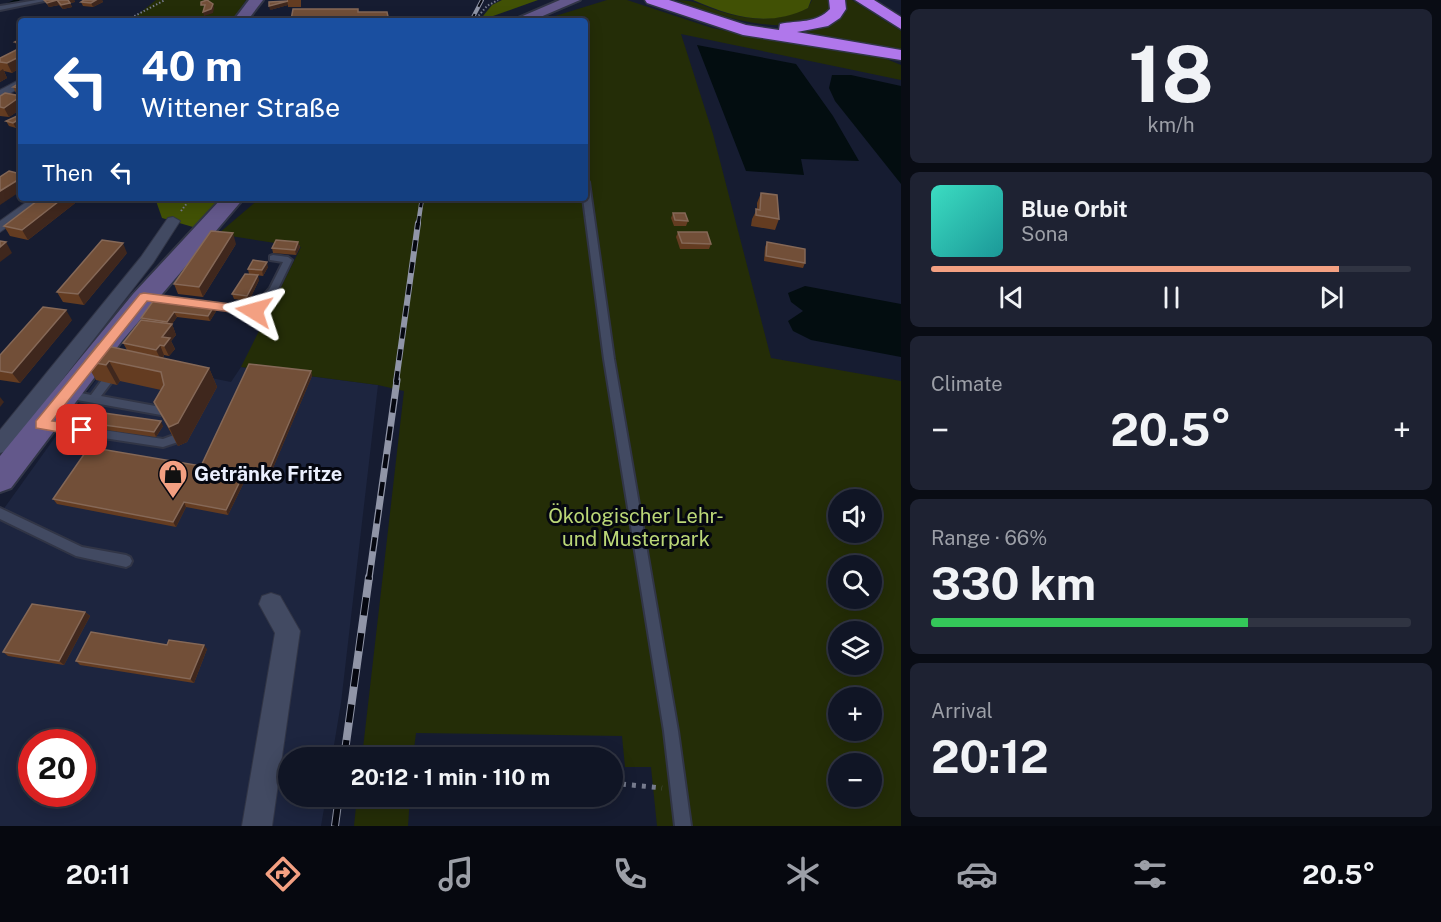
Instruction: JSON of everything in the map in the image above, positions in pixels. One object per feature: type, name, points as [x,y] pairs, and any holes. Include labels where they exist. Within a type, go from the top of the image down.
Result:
[{"type":"highway","points":[[656,0],[723,21],[788,28],[816,24],[831,18],[838,9],[837,0]]},
{"type":"highway","points":[[656,0],[743,30],[858,46],[901,55]]},
{"type":"highway","points":[[863,0],[901,24]]},
{"type":"highway","points":[[881,0],[901,12]]},
{"type":"main road","points":[[242,18],[256,0]]},
{"type":"main road","points":[[507,18],[553,0]]},
{"type":"main road","points":[[526,18],[573,0]]},
{"type":"main road","points":[[0,479],[144,296],[182,251],[231,201]]},
{"type":"street","points":[[4,96],[18,84]]},
{"type":"street","points":[[0,228],[37,201]]},
{"type":"street","points":[[0,445],[147,260],[173,221]]},
{"type":"street","points":[[147,260],[182,251]]},
{"type":"street","points":[[256,826],[288,631],[271,604]]},
{"type":"lane","points":[[0,8],[46,0]]},
{"type":"lane","points":[[588,201],[609,359],[671,731],[683,826]]},
{"type":"lane","points":[[144,296],[254,311],[274,289],[288,260],[273,258]]},
{"type":"lane","points":[[93,399],[106,383]]},
{"type":"lane","points":[[65,394],[161,411]]},
{"type":"lane","points":[[41,424],[163,443],[174,439]]},
{"type":"lane","points":[[0,513],[80,552],[126,561]]},
{"type":"path","points":[[131,18],[165,0]]},
{"type":"path","points":[[477,18],[487,6],[498,0]]},
{"type":"path","points":[[623,784],[677,789]]},
{"type":"shaded area","points":[[697,45],[796,64],[833,116],[859,161],[801,159],[804,175],[746,171]]},
{"type":"shaded area","points":[[832,75],[851,75],[901,86],[901,184],[835,101],[829,88]]},
{"type":"shaded area","points":[[805,286],[901,304],[901,357],[811,340],[793,331],[788,321],[803,311],[791,302],[788,293]]},
{"type":"shaded area","points":[[112,358],[231,382],[241,367],[378,385],[341,703],[334,747],[278,747],[278,807],[324,807],[321,826],[0,826],[0,514]]},
{"type":"green space","points":[[156,0],[246,0],[235,18],[131,18]]},
{"type":"green space","points":[[502,0],[538,0],[487,18],[481,18],[492,5]]},
{"type":"green space","name":"Ökologischer Lehr- und Musterpark","points":[[607,0],[627,0],[712,28],[781,42],[884,58],[901,65],[901,80],[681,34],[713,134],[771,358],[901,381],[901,826],[657,826],[651,767],[625,767],[622,736],[416,733],[414,747],[363,747],[404,391],[378,385],[241,367],[301,247],[218,234],[256,201],[588,201],[588,18],[549,18]]},
{"type":"green space","points":[[677,0],[696,3],[738,16],[761,19],[796,13],[808,8],[812,0],[829,0],[831,7],[819,18],[801,24],[780,25],[734,19]]},
{"type":"green space","points":[[693,0],[811,0],[808,8],[779,18],[764,19],[736,15]]},
{"type":"green space","points":[[841,0],[852,0],[901,31],[901,54],[766,29],[811,27]]},
{"type":"green space","points":[[156,201],[218,201],[193,227],[162,218]]},
{"type":"green space","points":[[356,807],[409,807],[408,826],[354,826]]},
{"type":"building","points":[[57,0],[68,0],[70,3],[61,5]]},
{"type":"building","points":[[96,0],[91,3],[81,2]]},
{"type":"building","points":[[207,0],[213,4],[211,9],[203,12],[205,5],[201,5],[201,2]]},
{"type":"building","points":[[288,1],[269,6],[269,2]]},
{"type":"building","points":[[293,9],[358,9],[358,12],[387,12],[388,18],[291,18]]},
{"type":"building","points":[[18,49],[18,58],[7,63],[0,62],[0,58]]},
{"type":"building","points":[[5,93],[18,95],[18,98],[4,108],[0,107],[0,96]]},
{"type":"building","points":[[18,116],[18,120],[13,123],[6,121]]},
{"type":"building","points":[[9,171],[18,173],[18,180],[0,191],[0,177]]},
{"type":"building","points":[[761,193],[777,195],[779,219],[756,215],[756,209],[760,210]]},
{"type":"building","points":[[37,201],[59,201],[22,230],[4,226]]},
{"type":"building","points":[[673,213],[685,213],[688,221],[675,220]]},
{"type":"building","points":[[211,231],[233,233],[199,287],[174,284]]},
{"type":"building","points":[[678,232],[707,232],[711,244],[682,243]]},
{"type":"building","points":[[102,240],[123,243],[78,294],[57,292]]},
{"type":"building","points":[[276,240],[298,242],[295,250],[272,248]]},
{"type":"building","points":[[767,242],[805,249],[805,263],[766,256]]},
{"type":"building","points":[[253,260],[267,262],[262,270],[248,269]]},
{"type":"building","points":[[245,274],[258,275],[247,296],[232,294]]},
{"type":"building","points":[[156,297],[194,304],[196,300],[216,303],[208,316],[174,312],[167,322],[141,318]]},
{"type":"building","points":[[43,307],[66,310],[12,373],[0,371],[0,355]]},
{"type":"building","points":[[141,320],[172,324],[162,337],[170,338],[164,346],[160,345],[156,350],[123,343]]},
{"type":"building","points":[[98,344],[209,368],[178,423],[169,427],[154,402],[164,385],[161,372],[109,361],[106,365],[85,361]]},
{"type":"building","points":[[249,364],[311,371],[266,477],[244,473],[226,510],[184,502],[173,522],[53,499],[89,447],[201,466]]},
{"type":"building","points":[[83,410],[161,421],[154,432],[75,421]]},
{"type":"building","points":[[32,604],[85,612],[59,661],[3,652]]},
{"type":"building","points":[[91,632],[167,645],[169,640],[204,645],[190,679],[76,661]]},
{"type":"waterway","points":[[4,6],[18,0]]},
{"type":"railway","points":[[473,18],[482,0]]},
{"type":"railway","points":[[418,225],[422,201]]},
{"type":"railway","points":[[396,382],[418,223]]},
{"type":"railway","points":[[369,579],[397,380]]},
{"type":"railway","points":[[346,747],[369,577]]},
{"type":"railway","points":[[335,826],[338,807]]},
{"type":"place","name":"Getränke Fritze","points":[[173,500]]},
{"type":"route","points":[[82,430],[41,424],[144,296],[254,311]]}]
